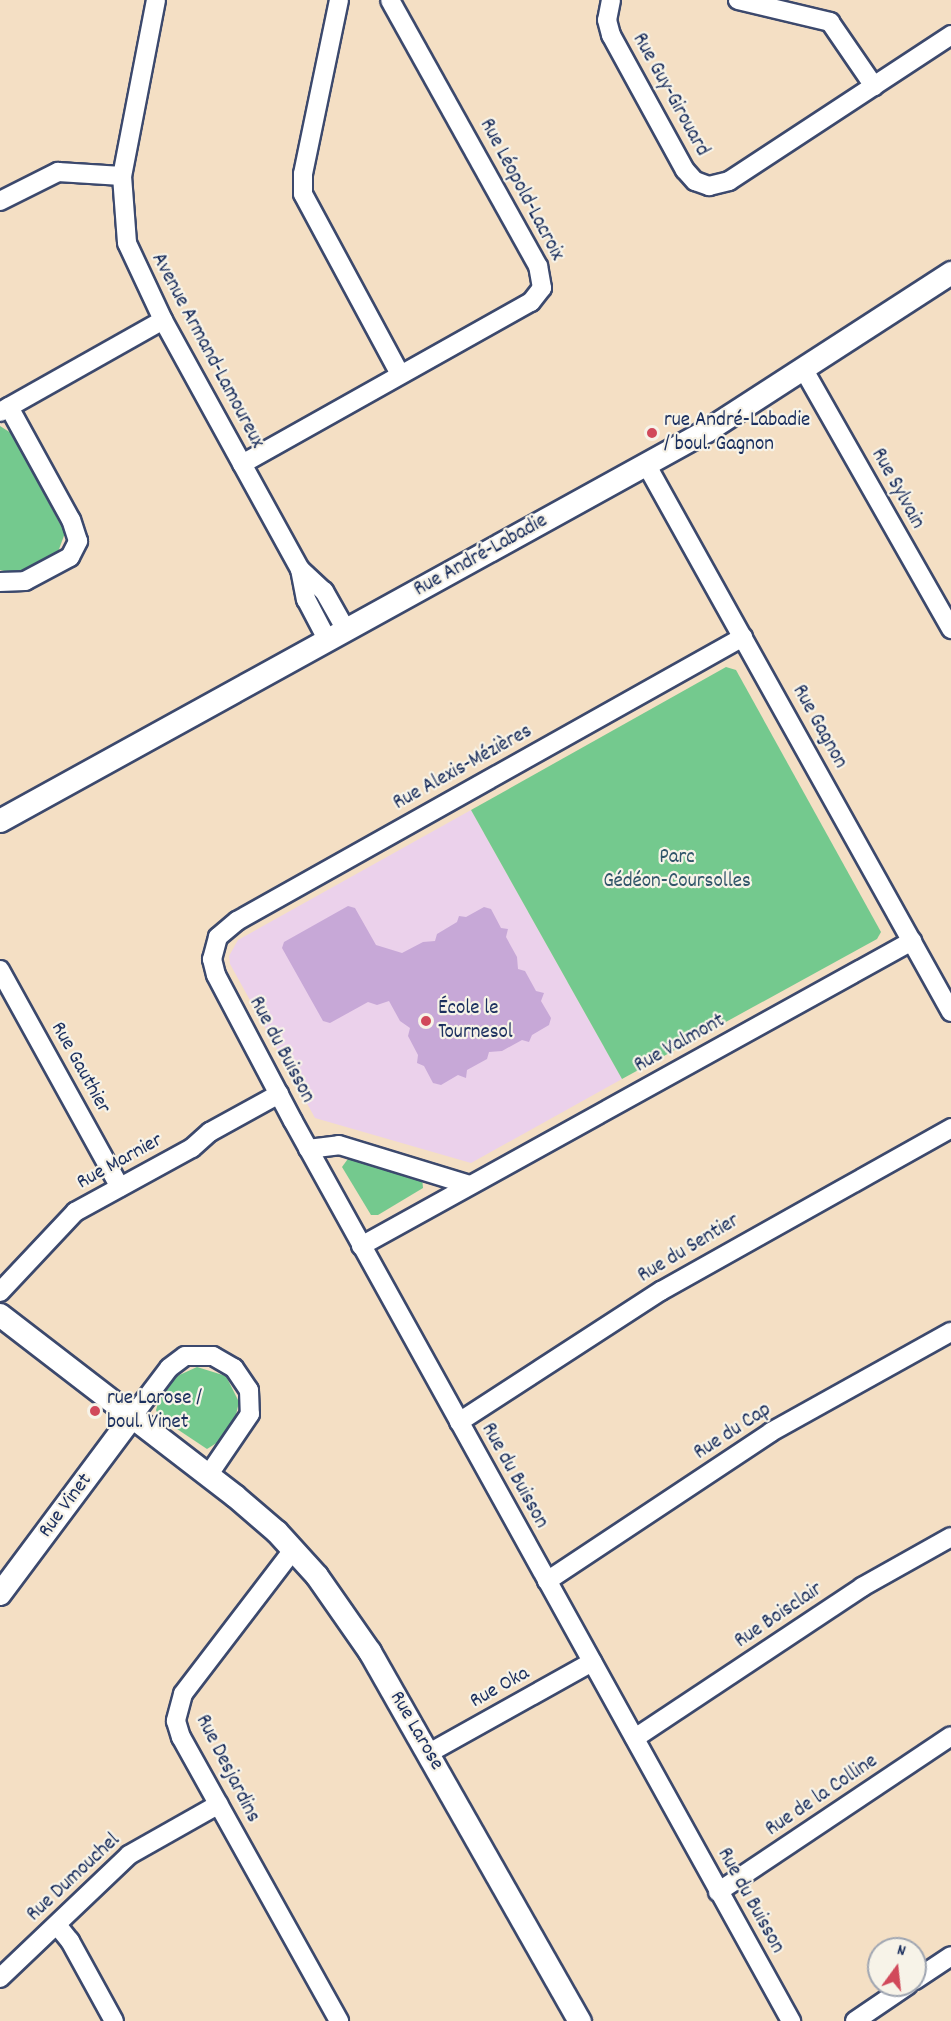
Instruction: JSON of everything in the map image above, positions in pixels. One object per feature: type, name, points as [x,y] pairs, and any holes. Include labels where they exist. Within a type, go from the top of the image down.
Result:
[{"type":"street","name":"Avenue Armand-Lamoureux","points":[[156,0],[122,176],[127,243],[163,321],[300,569],[324,591],[337,636]]},
{"type":"street","points":[[339,0],[303,174],[303,194],[400,374]]},
{"type":"street","name":"Rue Léopold-Lacroix","points":[[242,464],[531,302],[543,284],[538,267],[390,0]]},
{"type":"street","name":"Rue Guy-Girouard","points":[[611,0],[607,20],[611,35],[684,169],[700,184],[714,186],[729,181],[951,35]]},
{"type":"street","points":[[738,0],[830,22],[874,86]]},
{"type":"street","points":[[0,201],[58,172],[122,176]]},
{"type":"street","name":"Rue André-Labadie","points":[[0,821],[646,464],[804,370],[951,273]]},
{"type":"street","points":[[0,582],[15,584],[35,576],[70,557],[78,541],[71,519],[4,410],[163,321]]},
{"type":"street","name":"Rue Sylvain","points":[[804,370],[951,629]]},
{"type":"street","name":"Rue Gagnon","points":[[646,464],[951,1012]]},
{"type":"street","name":"Rue Alexis-Mézières","points":[[213,948],[226,929],[256,910],[743,637]]},
{"type":"street","name":"Rue Valmont","points":[[361,1246],[912,941]]},
{"type":"street","name":"Rue du Buisson","points":[[213,948],[216,975],[308,1149],[791,2021]]},
{"type":"street","name":"Rue Gauthier","points":[[0,970],[120,1187]]},
{"type":"street","name":"Rue Marnier","points":[[0,1292],[61,1224],[120,1187],[192,1148],[210,1132],[279,1094]]},
{"type":"street","name":"Rue du Sentier","points":[[459,1422],[670,1285],[951,1128]]},
{"type":"street","points":[[308,1149],[339,1145],[470,1185]]},
{"type":"street","name":"Rue Larose","points":[[0,1315],[209,1474],[293,1550],[348,1617],[429,1753],[580,2021]]},
{"type":"street","name":"Rue du Cap","points":[[547,1581],[771,1432],[951,1332]]},
{"type":"street","points":[[132,1417],[169,1368],[185,1356],[213,1356],[234,1368],[249,1390],[250,1414],[209,1474]]},
{"type":"street","name":"Rue Vinet","points":[[0,1594],[132,1417]]},
{"type":"street","name":"Rue Boisclair","points":[[635,1738],[862,1587],[951,1537]]},
{"type":"street","name":"Rue Desjardins","points":[[293,1550],[183,1694],[176,1709],[181,1737],[339,2021]]},
{"type":"street","name":"Rue Oka","points":[[429,1753],[592,1662]]},
{"type":"street","name":"Rue de la Colline","points":[[718,1892],[951,1737]]},
{"type":"street","name":"Rue Dumouchel","points":[[0,1978],[135,1851],[219,1804]]},
{"type":"street","points":[[57,1926],[70,1941],[114,2021]]},
{"type":"street","points":[[927,1972],[951,1956]]},
{"type":"street","points":[[855,2021],[890,1997]]},
{"type":"shaded area","name":"École le Tournesol","points":[[471,810],[622,1079],[471,1163],[315,1118],[230,964],[229,956],[238,940]]},
{"type":"green space","points":[[0,426],[11,433],[65,533],[58,552],[16,574],[0,570]]},
{"type":"green space","name":"Parc Gédéon-Coursolles","points":[[726,667],[736,670],[881,932],[877,939],[622,1079],[471,810]]},
{"type":"green space","points":[[350,1156],[422,1177],[423,1188],[378,1215],[371,1215],[342,1167]]},
{"type":"green space","points":[[197,1367],[226,1376],[239,1402],[234,1423],[223,1439],[207,1449],[159,1417],[156,1410],[161,1394],[175,1377]]},
{"type":"building","points":[[348,906],[355,908],[376,945],[402,953],[423,942],[435,941],[437,934],[457,922],[459,916],[466,917],[484,907],[491,909],[501,928],[508,929],[506,937],[517,957],[518,969],[525,971],[536,991],[544,993],[541,1001],[551,1018],[549,1025],[532,1035],[529,1042],[522,1040],[502,1051],[489,1052],[487,1059],[467,1070],[466,1078],[458,1075],[441,1085],[433,1083],[424,1066],[417,1063],[418,1055],[408,1036],[410,1028],[400,1021],[389,1001],[377,1005],[368,1002],[330,1023],[323,1021],[282,948],[284,942]]},
{"type":"place","name":"rue André-Labadie / boul. Gagnon","points":[[652,433]]},
{"type":"place","name":"École le Tournesol","points":[[426,1021]]},
{"type":"place","name":"rue Larose / boul. Vinet","points":[[95,1411]]}]
